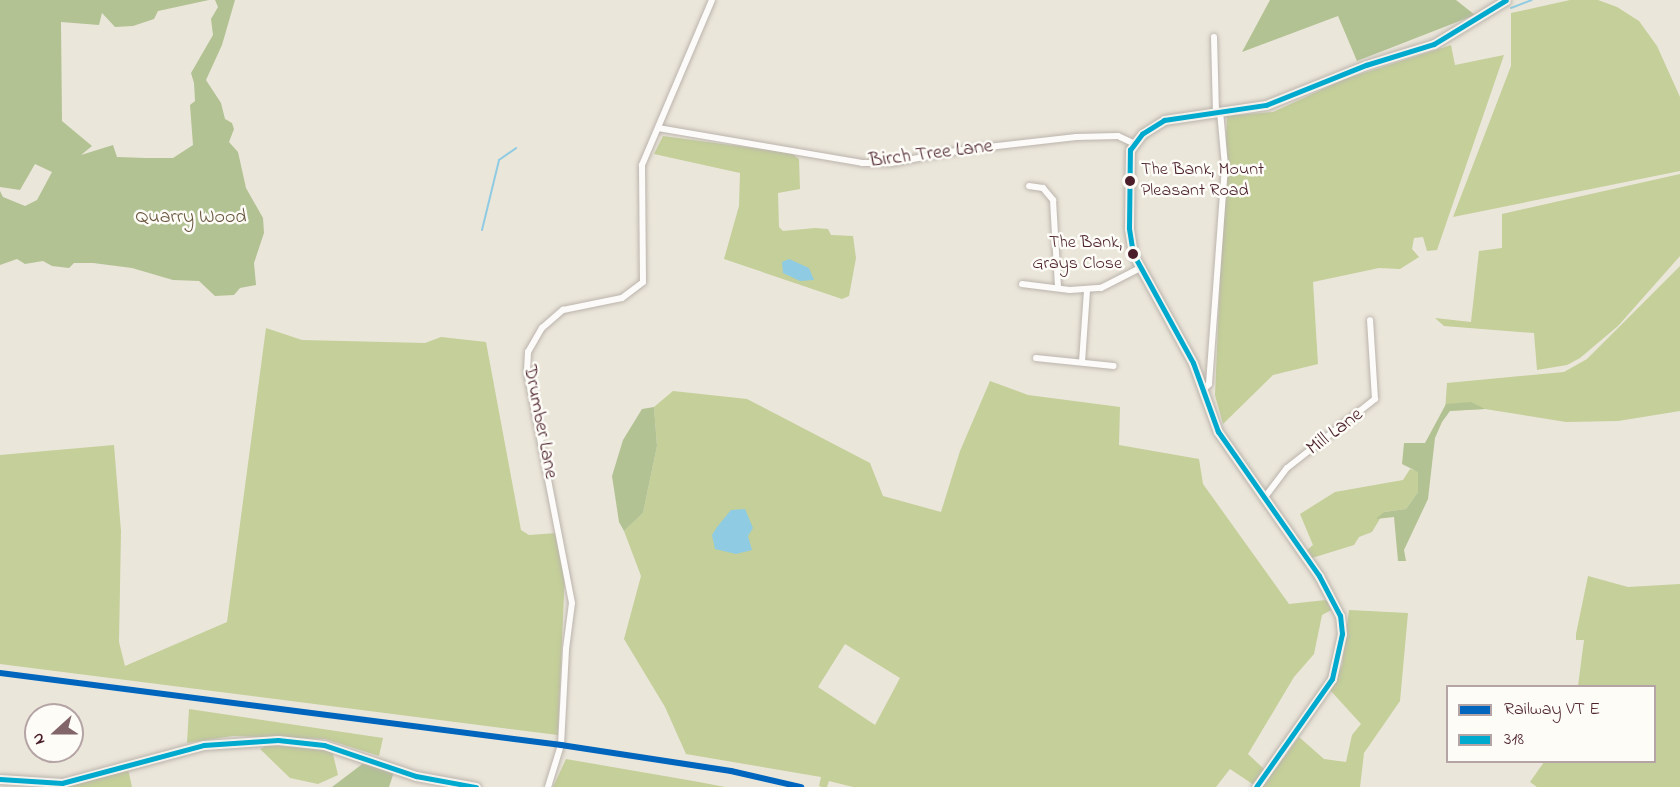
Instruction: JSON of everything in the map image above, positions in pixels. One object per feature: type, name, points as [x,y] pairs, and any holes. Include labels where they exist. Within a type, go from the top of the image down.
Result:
[{"type":"street","points":[[658,128],[712,0]]},
{"type":"street","points":[[1256,787],[1332,679],[1342,634],[1335,601],[1265,497],[1226,445],[1204,388],[1140,268],[1129,228],[1128,165],[1134,143],[1164,120],[1266,105],[1366,64],[1434,44],[1506,0]]},
{"type":"street","points":[[1204,388],[1209,384],[1226,166],[1218,111],[1214,37]]},
{"type":"street","name":"Birch Tree Lane","points":[[658,128],[750,141],[862,163],[891,163],[962,150],[1076,137],[1118,136],[1134,143]]},
{"type":"street","name":"Drumber Lane","points":[[548,787],[564,725],[565,658],[572,603],[527,371],[528,352],[542,328],[563,310],[622,298],[643,282],[640,187],[647,151],[658,128]]},
{"type":"street","points":[[1029,186],[1043,188],[1053,200],[1058,288]]},
{"type":"street","points":[[1022,284],[1087,290],[1110,285],[1140,268]]},
{"type":"street","points":[[1082,363],[1087,290]]},
{"type":"street","name":"Mill Lane","points":[[1265,497],[1279,476],[1375,399],[1370,320]]},
{"type":"street","points":[[1036,358],[1114,366]]},
{"type":"street","points":[[0,779],[62,783],[204,745],[278,740],[324,745],[416,776],[476,787]]},
{"type":"green space","name":"Quarry Wood","points":[[0,0],[209,0],[158,11],[154,19],[133,26],[115,27],[102,13],[99,25],[61,22],[62,121],[92,146],[81,155],[113,145],[117,157],[173,158],[193,145],[190,105],[195,101],[191,73],[213,35],[211,19],[218,7],[215,0],[235,0],[222,45],[206,80],[221,103],[225,119],[232,123],[234,129],[229,142],[238,152],[246,188],[263,218],[264,233],[254,263],[256,285],[240,288],[234,295],[215,296],[199,281],[173,280],[132,268],[74,263],[69,268],[52,266],[43,261],[25,264],[17,259],[0,265],[0,191],[3,197],[25,206],[37,200],[52,172],[35,164],[20,190],[0,187]]},
{"type":"green space","points":[[1270,0],[1456,0],[1475,15],[1357,61],[1338,16],[1242,52]]},
{"type":"green space","points":[[1570,0],[1598,0],[1617,7],[1639,21],[1657,46],[1680,97],[1680,171],[1453,217],[1511,66],[1511,13]]},
{"type":"green space","points":[[1451,45],[1455,65],[1504,55],[1437,250],[1427,251],[1423,237],[1414,238],[1412,249],[1419,257],[1400,269],[1379,268],[1313,282],[1318,364],[1273,375],[1223,424],[1215,395],[1227,116],[1273,112],[1345,79]]},
{"type":"green space","points":[[663,136],[791,153],[799,159],[800,189],[778,193],[779,227],[783,231],[828,229],[831,235],[853,236],[856,258],[849,296],[842,299],[724,259],[739,206],[740,173],[654,154]]},
{"type":"green space","points":[[1680,174],[1680,256],[1618,326],[1580,358],[1567,365],[1537,370],[1534,333],[1444,326],[1435,318],[1471,322],[1479,251],[1502,248],[1502,214]]},
{"type":"green space","points":[[1680,266],[1680,411],[1618,421],[1566,422],[1485,409],[1445,411],[1447,383],[1564,372],[1587,359]]},
{"type":"green space","points":[[266,328],[302,340],[425,343],[441,337],[486,342],[521,530],[529,535],[557,533],[565,571],[558,735],[0,664],[0,455],[114,445],[121,531],[119,642],[125,666],[227,622]]},
{"type":"green space","points":[[990,381],[1028,395],[1120,407],[1119,445],[1199,459],[1203,484],[1289,604],[1326,600],[1333,609],[1322,615],[1314,654],[1294,677],[1248,754],[1265,770],[1254,785],[1230,769],[1216,787],[853,787],[829,781],[827,787],[822,787],[819,786],[821,777],[686,754],[665,707],[624,639],[641,576],[624,531],[643,513],[657,446],[654,407],[673,391],[747,399],[870,463],[883,496],[941,512],[960,451]],"holes":[[[845,644],[900,678],[875,725],[818,687]]]},
{"type":"green space","points":[[1471,402],[1485,409],[1450,411],[1442,422],[1435,438],[1428,499],[1404,550],[1406,561],[1398,561],[1394,517],[1376,519],[1384,512],[1406,509],[1418,492],[1418,472],[1402,464],[1404,443],[1425,443],[1446,404]]},
{"type":"green space","points":[[654,407],[657,446],[643,513],[624,531],[619,522],[612,476],[623,440],[642,409]]},
{"type":"green space","points":[[1410,469],[1418,471],[1420,478],[1418,492],[1406,509],[1384,512],[1372,532],[1359,537],[1354,545],[1312,558],[1306,551],[1313,545],[1300,514],[1335,492],[1403,480]]},
{"type":"green space","points":[[1588,576],[1628,587],[1680,584],[1680,787],[1537,787],[1530,782],[1543,763],[1656,763],[1656,685],[1578,685],[1584,640],[1576,640]]},
{"type":"green space","points":[[1349,610],[1408,613],[1400,701],[1364,753],[1360,787],[1262,787],[1299,737],[1324,759],[1346,762],[1352,735],[1361,724],[1330,690],[1342,665]]},
{"type":"green space","points":[[189,709],[383,738],[379,756],[325,739],[233,736],[187,743]]},
{"type":"green space","points":[[267,745],[332,750],[338,775],[318,784],[290,778],[260,749]]},
{"type":"green space","points":[[566,759],[699,782],[725,787],[553,787]]},
{"type":"green space","points":[[365,762],[394,772],[389,787],[332,787]]},
{"type":"green space","points":[[128,769],[132,787],[66,787]]},
{"type":"water","points":[[789,259],[809,268],[814,280],[800,281],[783,273],[782,262]]},
{"type":"water","points":[[745,509],[753,528],[748,536],[752,550],[736,554],[715,549],[712,535],[717,527],[731,510]]},
{"type":"waterway","points":[[1511,8],[1532,0]]},
{"type":"waterway","points":[[482,230],[499,160],[516,148]]},
{"type":"transit line","name":"318","points":[[1256,787],[1332,679],[1342,634],[1340,616],[1319,576],[1218,432],[1193,363],[1133,254],[1129,228],[1130,150],[1142,134],[1164,120],[1266,105],[1366,65],[1434,44],[1506,0]]},
{"type":"transit line","points":[[0,673],[561,745],[731,771],[801,787]]},
{"type":"transit line","name":"318","points":[[0,779],[62,783],[204,745],[278,740],[324,745],[416,776],[476,787]]},
{"type":"place","name":"The Bank, Mount Pleasant Road","points":[[1130,181]]},
{"type":"place","name":"The Bank, Grays Close","points":[[1133,254]]}]
